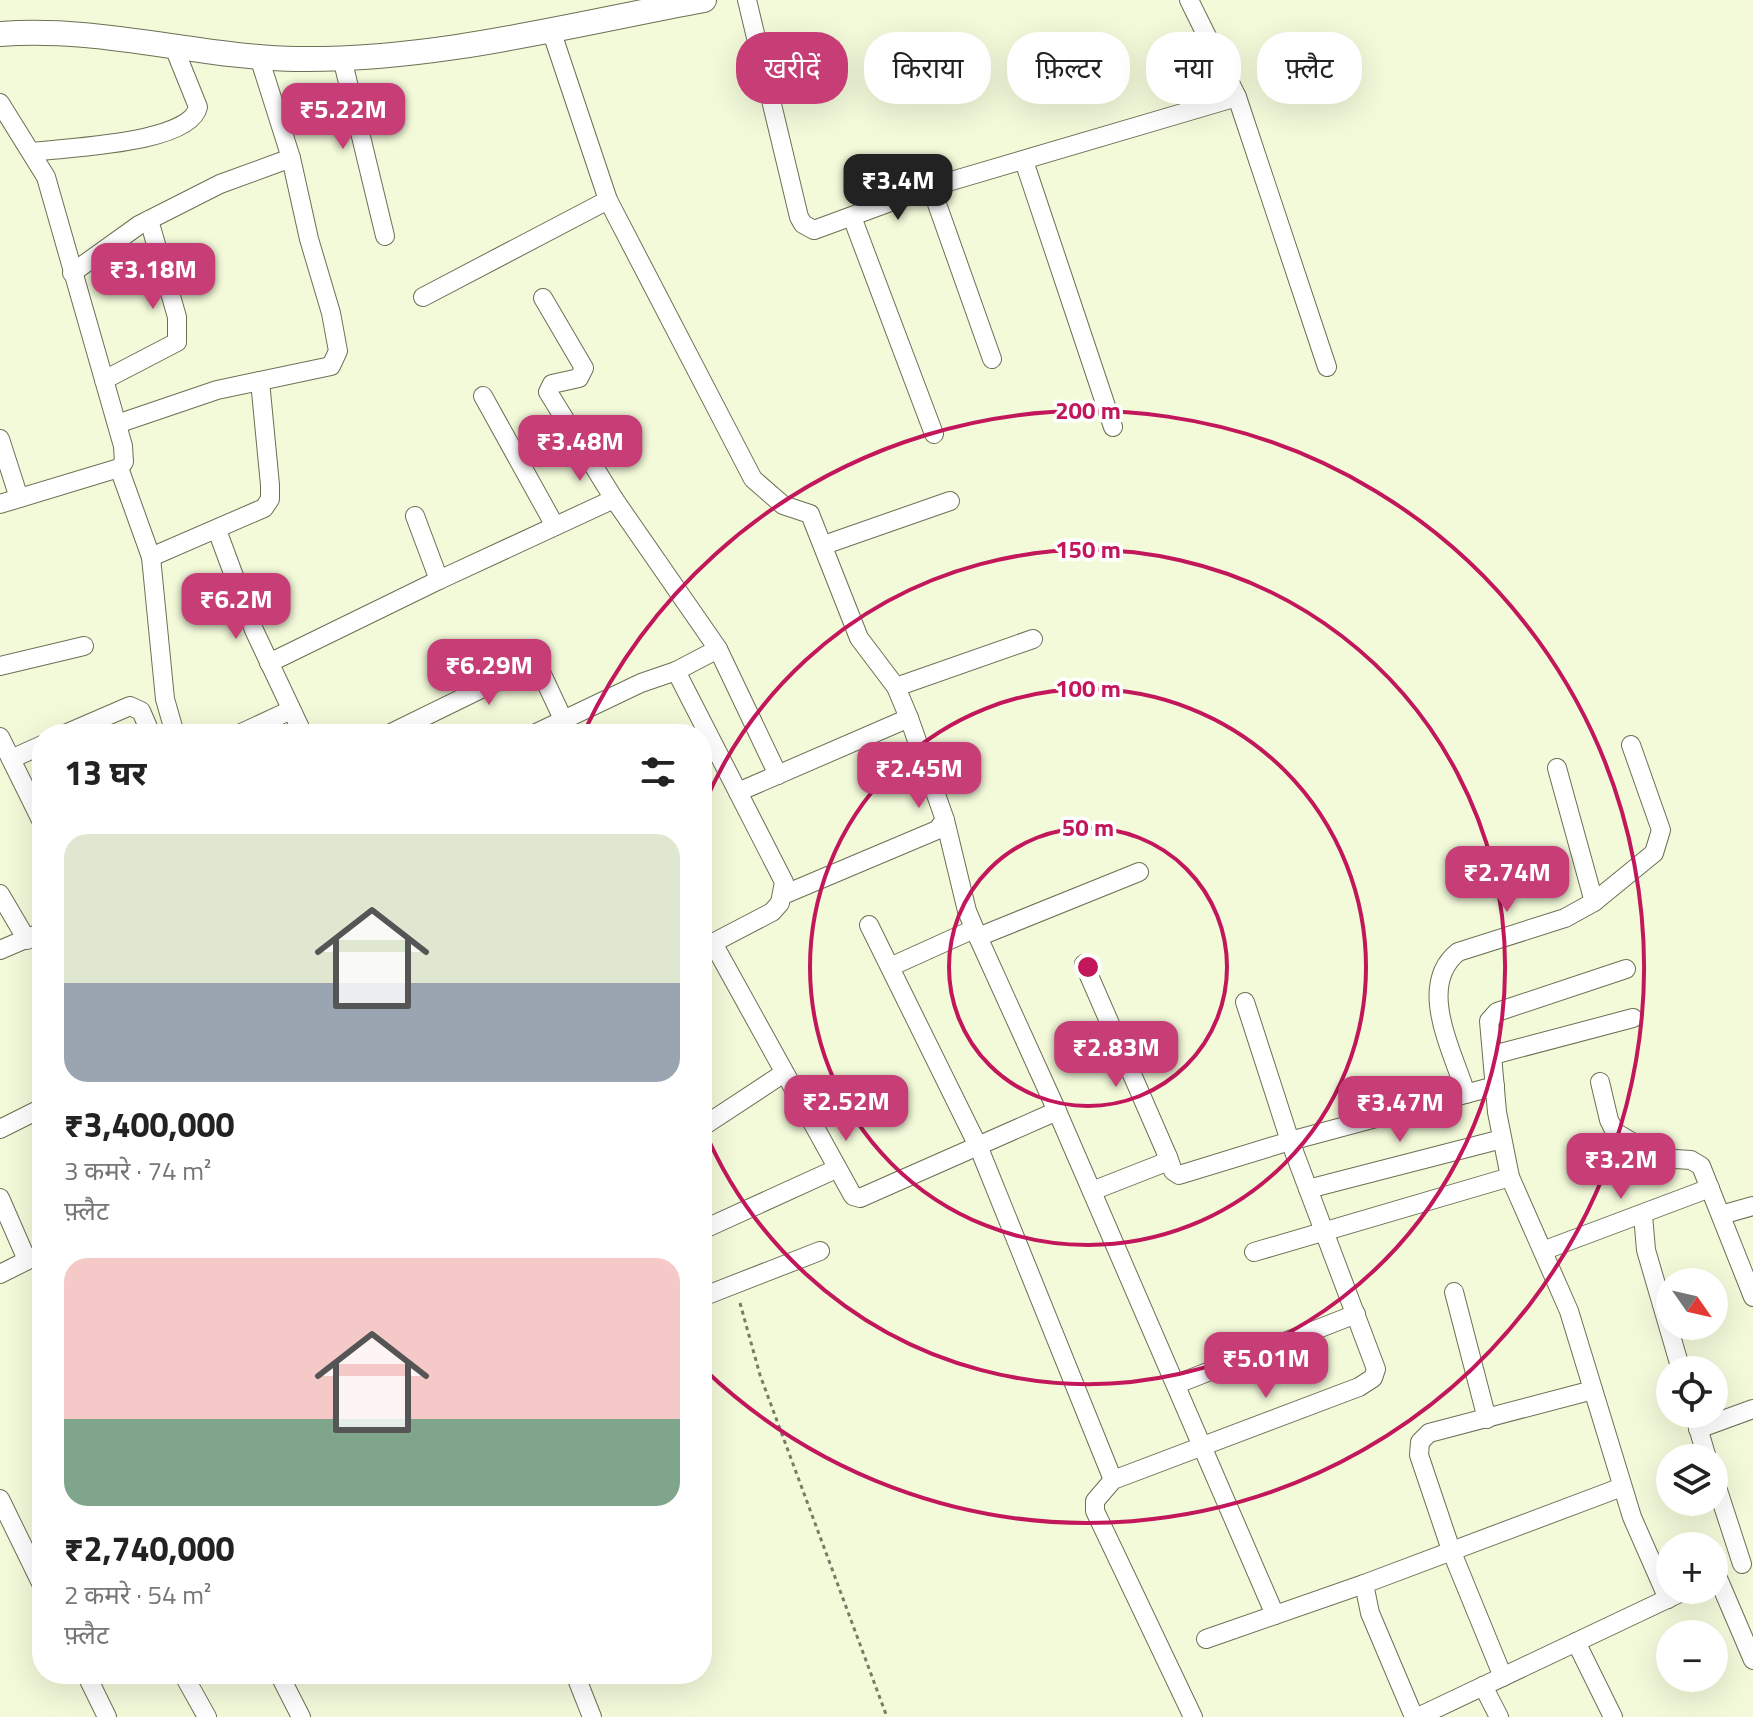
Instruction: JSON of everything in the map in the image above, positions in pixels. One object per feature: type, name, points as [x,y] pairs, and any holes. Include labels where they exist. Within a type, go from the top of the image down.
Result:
[{"type":"main road","points":[[0,34],[75,34],[259,57],[342,58],[418,53],[551,30],[637,6],[704,0]]},
{"type":"street","points":[[747,0],[799,217],[803,224],[814,230],[931,187],[1214,104]]},
{"type":"street","points":[[1189,0],[1205,32]]},
{"type":"street","points":[[551,30],[608,200],[753,479],[783,505],[810,514],[859,638],[896,687],[945,820],[976,933],[1177,1384],[1275,1615]]},
{"type":"street","points":[[33,152],[156,137],[183,126],[196,116],[198,107],[173,45]]},
{"type":"street","points":[[117,424],[217,390],[331,366],[338,351],[291,158],[259,57]]},
{"type":"street","points":[[342,58],[385,236]]},
{"type":"street","points":[[0,103],[46,177],[117,424],[124,462],[119,468],[0,504]]},
{"type":"street","points":[[1239,104],[1327,367]]},
{"type":"street","points":[[72,273],[149,220],[220,184],[291,158]]},
{"type":"street","points":[[1024,161],[1113,427]]},
{"type":"street","points":[[931,187],[992,359]]},
{"type":"street","points":[[423,297],[608,200]]},
{"type":"street","points":[[852,217],[934,434]]},
{"type":"street","points":[[104,380],[177,342],[177,317],[149,220]]},
{"type":"street","points":[[543,298],[584,368],[579,378],[552,384],[548,392],[614,499],[718,649],[778,775]]},
{"type":"street","points":[[151,557],[264,508],[270,499],[260,381]]},
{"type":"street","points":[[483,396],[555,526]]},
{"type":"street","points":[[0,439],[19,498]]},
{"type":"street","points":[[119,468],[151,557],[165,699],[172,724]]},
{"type":"street","points":[[269,663],[614,499]]},
{"type":"street","points":[[824,545],[950,501]]},
{"type":"street","points":[[415,516],[439,580]]},
{"type":"street","points":[[217,530],[269,663],[298,724]]},
{"type":"street","points":[[896,687],[1033,639]]},
{"type":"street","points":[[0,666],[84,646]]},
{"type":"street","points":[[572,724],[641,683],[676,671],[718,649]]},
{"type":"street","points":[[409,724],[532,664],[540,670],[566,724]]},
{"type":"street","points":[[676,671],[703,724]]},
{"type":"street","points":[[88,724],[130,706],[141,711],[147,724]]},
{"type":"street","points":[[261,724],[291,710]]},
{"type":"street","points":[[738,792],[909,718]]},
{"type":"street","points":[[0,737],[32,802]]},
{"type":"street","points":[[712,741],[784,882],[783,895],[772,912],[712,943]]},
{"type":"street","points":[[1466,1094],[1437,998],[1445,963],[1458,952],[1565,918],[1594,902],[1654,853],[1660,844],[1661,830],[1631,745]]},
{"type":"street","points":[[11,759],[32,750]]},
{"type":"street","points":[[1557,768],[1594,902]]},
{"type":"street","points":[[783,895],[937,830],[945,820]]},
{"type":"street","points":[[890,967],[1139,872]]},
{"type":"street","points":[[0,894],[32,934]]},
{"type":"street","points":[[869,925],[979,1148],[1113,1480]]},
{"type":"street","points":[[0,950],[32,937]]},
{"type":"street","points":[[712,952],[784,1073],[847,1190],[860,1198],[1057,1111]]},
{"type":"street","points":[[1084,964],[1173,1171],[1179,1175],[1290,1141],[1495,1086]]},
{"type":"street","points":[[1626,969],[1497,1012],[1489,1021],[1502,1139],[1510,1177],[1545,1250],[1582,1346],[1622,1487],[1656,1570]]},
{"type":"street","points":[[1193,1717],[1095,1511],[1095,1501],[1113,1480],[1359,1387],[1373,1378],[1376,1369],[1290,1141],[1245,1002]]},
{"type":"street","points":[[1493,1055],[1633,1018]]},
{"type":"street","points":[[712,1120],[784,1073]]},
{"type":"street","points":[[1600,1082],[1615,1132],[1659,1158],[1697,1162],[1752,1286]]},
{"type":"street","points":[[0,1129],[32,1113]]},
{"type":"street","points":[[1308,1189],[1502,1139]]},
{"type":"street","points":[[1092,1191],[1161,1164],[1168,1157]]},
{"type":"street","points":[[712,1225],[836,1169]]},
{"type":"street","points":[[1254,1252],[1510,1177]]},
{"type":"street","points":[[1545,1250],[1710,1188]]},
{"type":"street","points":[[0,1198],[32,1252]]},
{"type":"street","points":[[1721,1215],[1753,1206]]},
{"type":"street","points":[[1643,1215],[1646,1250],[1677,1356]]},
{"type":"street","points":[[712,1293],[820,1251]]},
{"type":"street","points":[[0,1274],[32,1258]]},
{"type":"street","points":[[1454,1292],[1487,1419]]},
{"type":"street","points":[[1177,1384],[1356,1314]]},
{"type":"street","points":[[1503,1677],[1451,1550],[1419,1455],[1420,1442],[1429,1433],[1593,1390]]},
{"type":"street","points":[[1728,1415],[1753,1409]]},
{"type":"street","points":[[1206,1639],[1364,1584],[1622,1487]]},
{"type":"street","points":[[0,1499],[8,1534],[32,1570]]},
{"type":"street","points":[[1728,1513],[1747,1561],[1728,1570]]},
{"type":"street","points":[[1364,1584],[1370,1613],[1416,1717],[1657,1604]]},
{"type":"street","points":[[1728,1604],[1753,1660]]},
{"type":"street","points":[[1576,1642],[1613,1717]]},
{"type":"street","points":[[91,1684],[107,1717]]},
{"type":"street","points":[[189,1684],[207,1717]]},
{"type":"street","points":[[284,1684],[301,1717]]},
{"type":"street","points":[[579,1684],[592,1717]]},
{"type":"street","points":[[1483,1686],[1499,1717]]},
{"type":"path","points":[[735,1284],[760,1375],[887,1717]]}]
